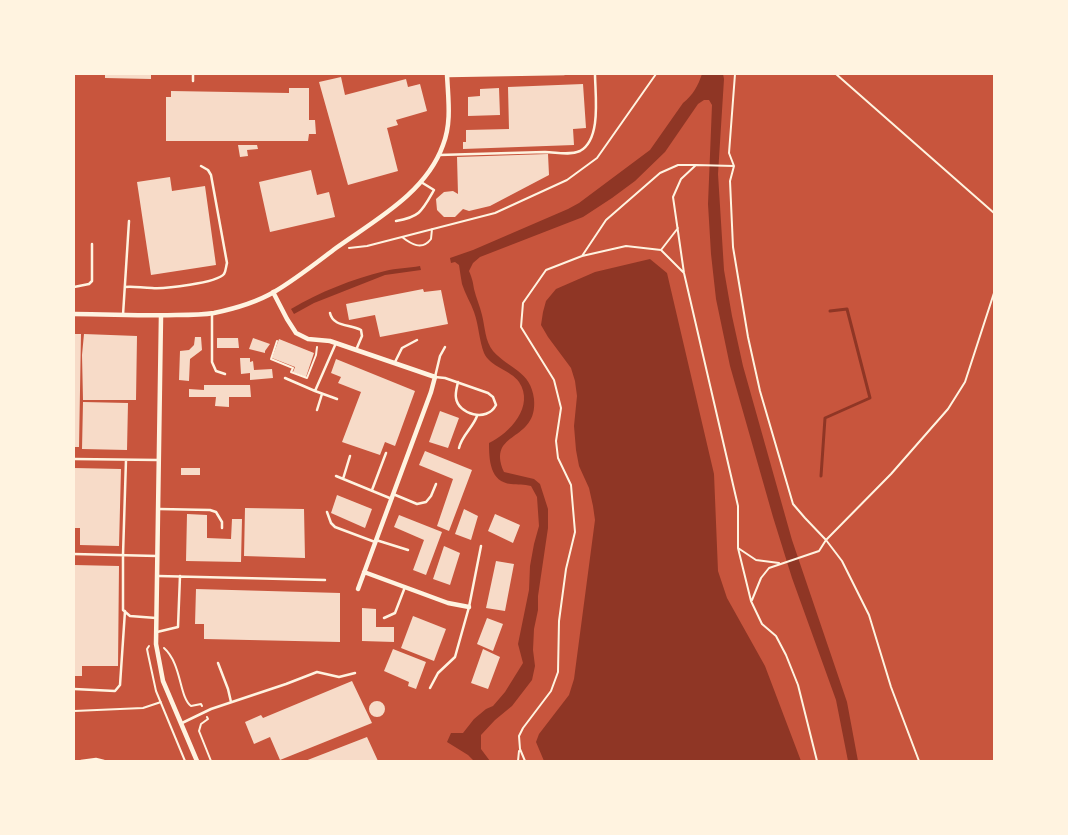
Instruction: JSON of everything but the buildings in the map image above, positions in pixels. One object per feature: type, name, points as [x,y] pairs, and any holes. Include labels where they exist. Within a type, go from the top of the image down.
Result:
[{"type":"street","points":[[74,314],[161,316],[212,313],[246,304],[273,292],[392,209],[421,182],[432,167],[443,145],[448,124],[449,94],[447,75]]},
{"type":"street","points":[[273,292],[296,333],[308,340],[336,343],[435,377],[358,589]]},
{"type":"street","points":[[161,316],[156,644],[162,674],[170,698],[197,761]]},
{"type":"street","points":[[364,572],[448,603],[469,607]]},
{"type":"lane","points":[[193,74],[193,81]]},
{"type":"lane","points":[[447,75],[564,74]]},
{"type":"lane","points":[[438,155],[545,152],[562,154],[580,151],[589,140],[595,128],[595,74]]},
{"type":"lane","points":[[125,287],[177,286],[218,278],[224,274],[227,263],[211,175],[208,170],[201,166]]},
{"type":"lane","points":[[396,221],[416,216],[425,206],[434,190],[421,182]]},
{"type":"lane","points":[[123,315],[129,221]]},
{"type":"lane","points":[[74,287],[89,284],[92,280],[92,244]]},
{"type":"lane","points":[[212,313],[212,362],[216,371],[224,374]]},
{"type":"lane","points":[[330,313],[335,322],[361,330],[362,336],[356,350]]},
{"type":"lane","points":[[395,364],[402,348],[417,340]]},
{"type":"lane","points":[[315,391],[336,343]]},
{"type":"lane","points":[[445,347],[440,356],[435,377],[445,378],[458,382],[475,388],[493,397],[496,406],[485,416],[477,416],[460,406],[456,399],[458,382]]},
{"type":"lane","points":[[285,378],[337,399]]},
{"type":"lane","points":[[317,410],[322,394]]},
{"type":"lane","points":[[459,448],[464,434],[470,429],[477,416]]},
{"type":"lane","points":[[372,490],[386,453]]},
{"type":"lane","points":[[343,479],[350,456]]},
{"type":"lane","points":[[74,458],[158,460]]},
{"type":"lane","points":[[74,689],[115,691],[120,685],[125,611],[122,555],[126,460]]},
{"type":"lane","points":[[336,476],[417,504],[426,502],[436,484]]},
{"type":"lane","points":[[158,509],[210,510],[216,512],[222,522],[222,528]]},
{"type":"lane","points":[[327,512],[331,523],[335,527],[408,550]]},
{"type":"lane","points":[[430,688],[438,673],[456,657],[469,607],[481,546]]},
{"type":"lane","points":[[74,554],[156,556]]},
{"type":"lane","points":[[156,576],[325,580]]},
{"type":"lane","points":[[156,632],[178,627],[180,576]]},
{"type":"lane","points":[[384,618],[395,613],[405,587]]},
{"type":"lane","points":[[125,611],[130,616],[156,618]]},
{"type":"lane","points":[[218,663],[228,689],[230,702]]},
{"type":"lane","points":[[180,724],[209,710],[316,672],[339,677],[355,673]]},
{"type":"lane","points":[[81,761],[96,759],[104,761]]},
{"type":"path","points":[[349,248],[367,246],[495,213],[567,180],[598,158],[656,74]]},
{"type":"path","points":[[735,74],[730,152],[734,166],[730,181],[733,247],[748,337],[760,391],[793,504],[826,540],[842,561],[869,614],[891,687],[919,761]]},
{"type":"path","points":[[836,74],[994,213]]},
{"type":"path","points":[[582,256],[606,220],[660,173],[678,165],[734,166]]},
{"type":"path","points":[[697,165],[681,179],[673,197],[684,273],[738,506],[738,548],[751,601],[762,624],[776,636],[786,654],[795,677],[817,761]]},
{"type":"path","points":[[661,250],[678,227]]},
{"type":"path","points":[[402,237],[411,244],[423,245],[431,239],[432,229]]},
{"type":"path","points":[[518,761],[520,749],[519,736],[551,691],[558,672],[559,621],[566,569],[575,532],[571,485],[558,458],[556,441],[561,408],[554,380],[521,327],[523,304],[546,270],[582,256],[626,246],[661,250],[684,273]]},
{"type":"path","points":[[751,601],[760,578],[768,568],[819,551],[826,540],[891,474],[948,409],[965,382],[994,293]]},
{"type":"path","points":[[277,341],[271,359],[293,368],[291,372],[304,378],[307,378],[316,355],[317,347]]},
{"type":"path","points":[[738,548],[756,560],[779,563]]},
{"type":"path","points":[[185,761],[160,702],[151,673],[147,648],[151,644],[156,644],[166,650],[178,670],[188,704],[194,707],[201,704]]},
{"type":"path","points":[[74,711],[143,708],[170,698]]},
{"type":"path","points":[[208,719],[202,724],[199,731],[211,761]]},
{"type":"path","points":[[520,749],[525,761]]},
{"type":"shaded area","points":[[702,74],[723,74],[724,79],[718,174],[724,270],[743,366],[792,540],[847,702],[858,761],[848,761],[836,700],[792,578],[730,366],[716,299],[711,254],[708,204],[712,105],[709,100],[704,100],[698,104],[665,152],[635,181],[612,198],[583,217],[480,257],[473,263],[469,271],[490,347],[499,357],[524,376],[529,382],[534,399],[533,413],[528,423],[502,449],[500,459],[504,472],[534,479],[540,484],[548,509],[548,528],[534,629],[533,650],[535,666],[532,680],[512,706],[481,735],[481,749],[490,761],[474,761],[447,742],[451,733],[463,733],[474,719],[493,706],[505,692],[523,663],[518,644],[529,590],[530,566],[539,526],[537,497],[531,486],[511,484],[499,479],[492,469],[489,456],[489,443],[505,433],[518,418],[524,400],[523,391],[519,382],[511,374],[491,362],[484,353],[474,312],[462,284],[459,265],[455,262],[451,263],[450,258],[473,250],[579,203],[650,150],[683,103],[695,90]]},
{"type":"shaded area","points":[[650,259],[667,273],[714,474],[718,571],[727,598],[765,666],[801,761],[544,761],[536,742],[539,734],[569,695],[574,679],[595,520],[589,488],[579,466],[576,450],[574,426],[577,396],[575,381],[571,368],[541,325],[543,312],[546,301],[556,289],[595,272]]},
{"type":"shaded area","points":[[420,266],[421,270],[385,275],[314,303],[294,314],[291,309],[325,292],[360,278],[389,270]]},
{"type":"waterway","points":[[821,476],[825,418],[870,398],[847,309],[830,311]]}]
